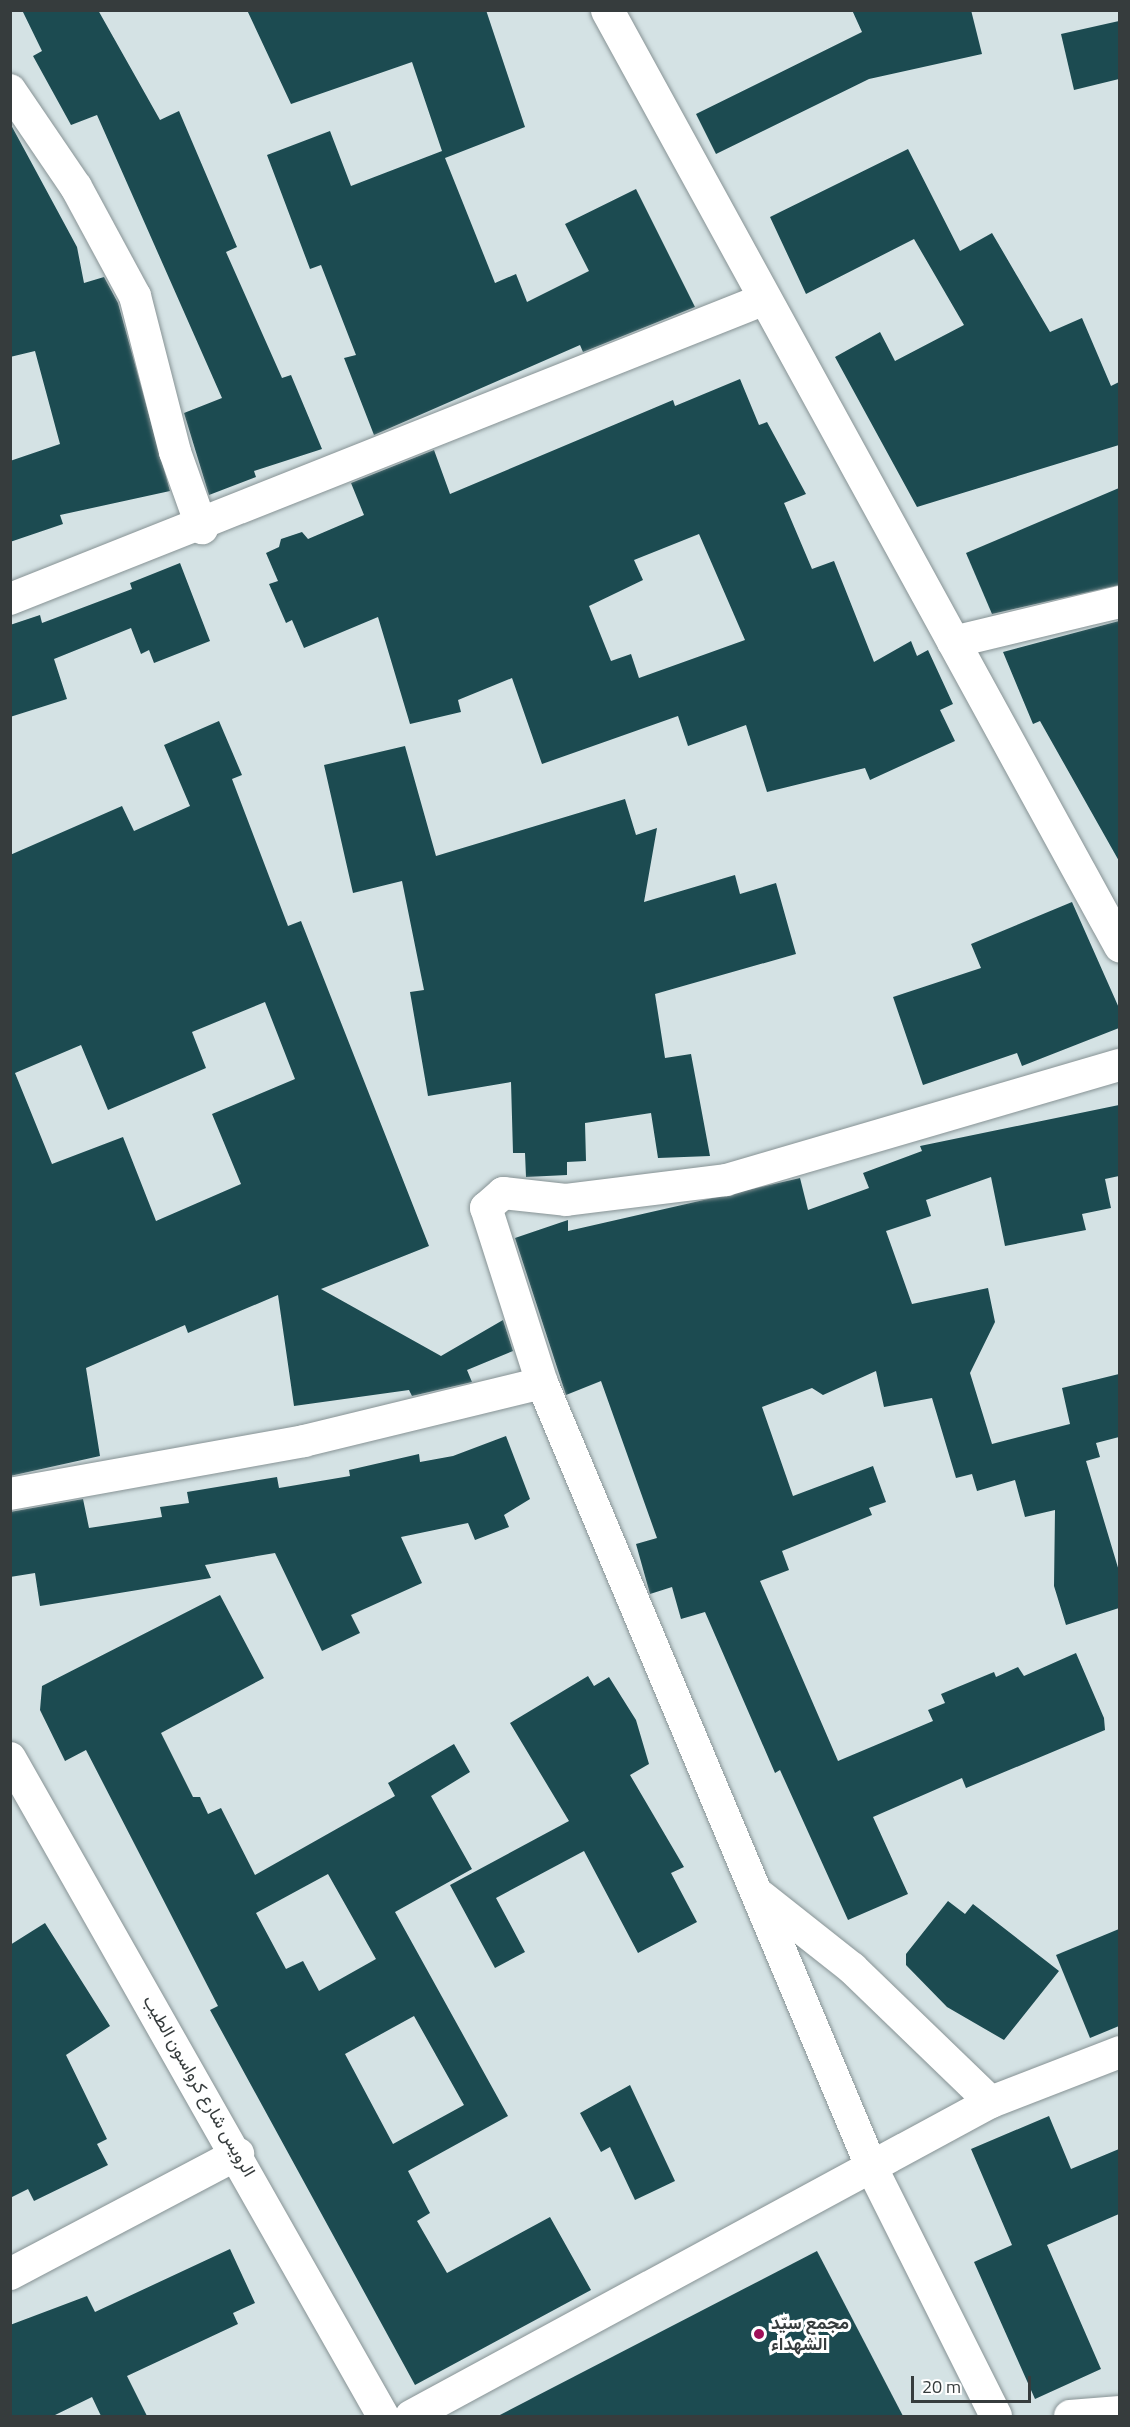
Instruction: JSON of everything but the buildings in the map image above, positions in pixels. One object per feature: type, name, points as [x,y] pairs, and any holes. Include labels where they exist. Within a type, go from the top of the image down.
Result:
[{"type":"street","points":[[607,10],[1119,946]]},
{"type":"street","points":[[10,90],[76,187],[135,296],[175,452],[202,528]]},
{"type":"street","points":[[10,599],[202,528],[765,299]]},
{"type":"street","points":[[953,642],[1119,602]]},
{"type":"street","points":[[996,2416],[871,2166],[762,1897],[542,1383],[486,1220],[486,1208],[503,1193],[566,1200],[726,1180],[1119,1065]]},
{"type":"street","points":[[10,1494],[304,1441],[542,1383]]},
{"type":"street","name":"الرويس شارع كرواسون الطيب","points":[[10,1758],[238,2154],[383,2416]]},
{"type":"street","points":[[762,1897],[852,1968],[991,2102]]},
{"type":"street","points":[[411,2416],[991,2102],[1119,2052]]},
{"type":"street","points":[[10,2274],[238,2154]]},
{"type":"street","points":[[1070,2416],[1119,2412]]},
{"type":"place","name":"مجمع سيّد الشهداء","points":[[759,2334]]}]
